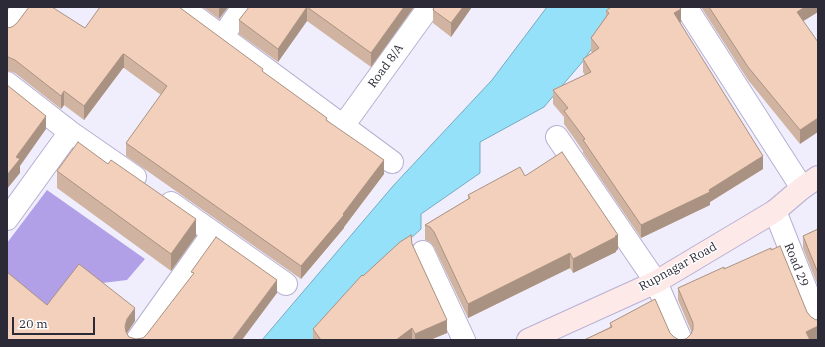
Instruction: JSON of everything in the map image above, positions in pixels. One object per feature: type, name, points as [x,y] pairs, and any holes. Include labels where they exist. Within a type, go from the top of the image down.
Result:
[{"type":"street","points":[[7,30],[24,7]]},
{"type":"street","points":[[182,7],[392,162]]},
{"type":"street","points":[[222,37],[243,7]]},
{"type":"street","name":"Road 8/A","points":[[343,126],[429,7]]},
{"type":"street","points":[[686,7],[810,183]]},
{"type":"street","points":[[7,83],[70,132],[286,284]]},
{"type":"street","points":[[7,219],[70,132]]},
{"type":"street","points":[[557,137],[656,282],[681,340]]},
{"type":"street","name":"Rupnagar Road","points":[[537,338],[656,282],[775,211],[810,183]]},
{"type":"street","name":"Road 29","points":[[775,211],[818,320]]},
{"type":"street","points":[[137,340],[214,233]]},
{"type":"street","points":[[423,252],[464,340]]},
{"type":"shaded area","points":[[47,190],[145,259],[127,280],[102,283],[46,312],[7,278],[7,243]]},
{"type":"water","points":[[547,7],[619,7],[584,60],[544,107],[480,142],[480,173],[421,214],[421,229],[371,274],[313,340],[262,340],[393,186],[492,80]]},
{"type":"building","points":[[29,7],[52,7],[85,28],[100,7],[179,7],[263,69],[262,71],[327,118],[326,120],[384,160],[343,214],[344,215],[301,266],[126,143],[167,86],[124,54],[84,106],[64,91],[61,96],[15,60],[7,57],[7,28],[12,27],[17,23]]},
{"type":"building","points":[[249,7],[307,7],[278,49],[239,20]]},
{"type":"building","points":[[307,7],[404,7],[371,53]]},
{"type":"building","points":[[434,7],[463,7],[451,23],[433,10]]},
{"type":"building","points":[[611,7],[680,7],[681,9],[674,13],[763,156],[709,190],[710,192],[641,225],[583,140],[585,139],[564,111],[568,108],[553,90],[591,72],[583,59],[599,48],[591,38],[609,13],[606,11]]},
{"type":"building","points":[[709,7],[805,7],[797,12],[818,42],[818,118],[800,130],[748,67]]},
{"type":"building","points":[[7,85],[46,116],[16,157],[20,159],[7,175]]},
{"type":"building","points":[[78,142],[108,164],[111,160],[196,219],[171,254],[57,171]]},
{"type":"building","points":[[562,152],[618,235],[573,259],[570,253],[468,304],[434,232],[430,227],[425,225],[470,198],[468,195],[520,167],[525,176]]},
{"type":"building","points":[[818,229],[818,273],[803,236]]},
{"type":"building","points":[[411,235],[412,244],[447,320],[415,334],[412,328],[396,340],[321,340],[313,329],[362,275],[363,276],[400,242]]},
{"type":"building","points":[[216,237],[277,280],[232,340],[7,340],[7,272],[47,305],[79,264],[135,308],[127,319],[125,326],[126,332],[129,337],[136,339],[143,338],[194,273],[191,272]]},
{"type":"building","points":[[780,246],[807,312],[811,317],[816,320],[818,319],[818,326],[806,332],[810,340],[679,340],[686,339],[691,334],[693,323],[678,288],[724,267],[724,269],[771,248],[771,250]]},
{"type":"building","points":[[655,299],[670,333],[679,340],[584,340],[612,327],[610,323]]}]
